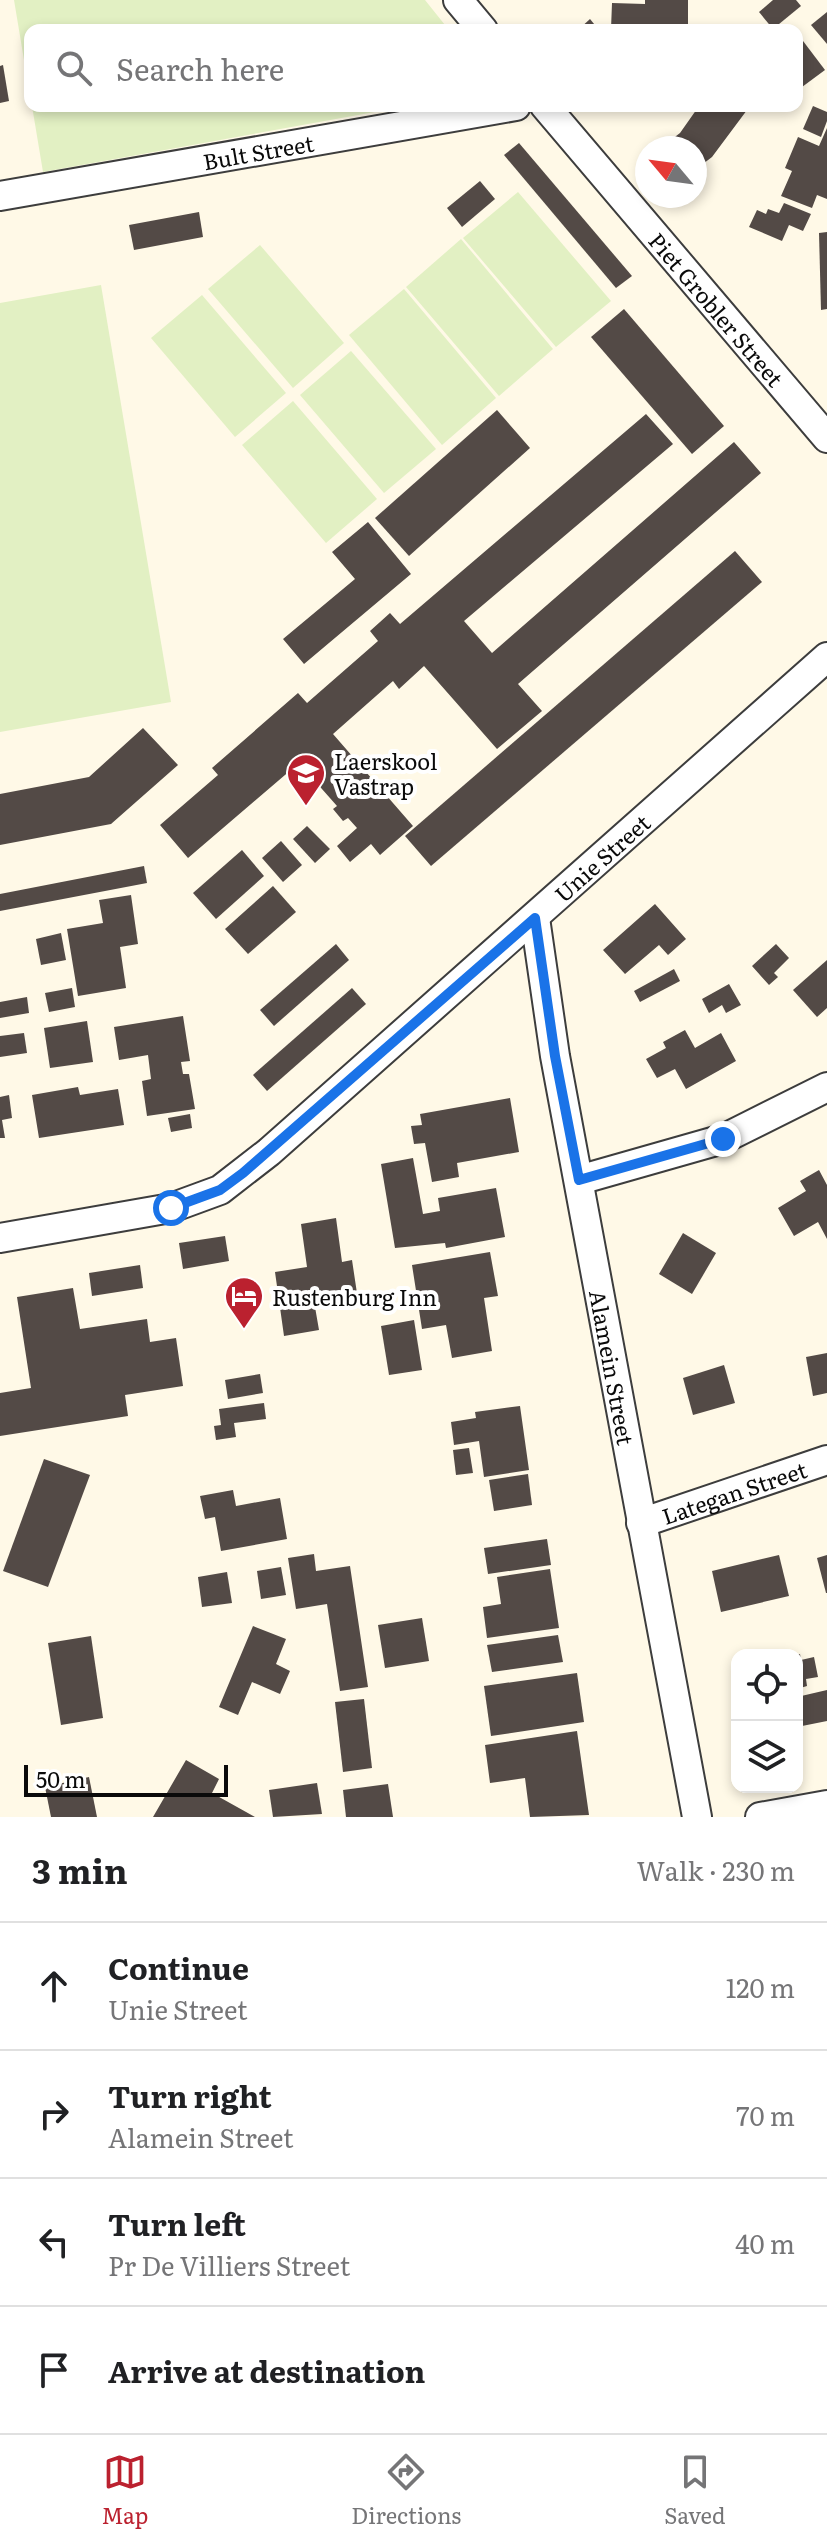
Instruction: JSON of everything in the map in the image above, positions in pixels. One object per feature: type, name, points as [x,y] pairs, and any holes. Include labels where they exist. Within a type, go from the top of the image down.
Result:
[{"type":"street","points":[[458,0],[478,24]]},
{"type":"street","name":"Bult Street","points":[[0,196],[482,112]]},
{"type":"street","name":"Piet Grobler Street","points":[[550,112],[827,438]]},
{"type":"street","name":"Unie Street","points":[[0,1238],[171,1208],[220,1190],[269,1152],[827,657]]},
{"type":"street","name":"Alamein Street","points":[[535,918],[555,1056],[697,1817]]},
{"type":"street","points":[[579,1180],[723,1139],[827,1087]]},
{"type":"street","name":"Lategan Street","points":[[641,1523],[827,1460]]},
{"type":"street","points":[[760,1817],[827,1805]]},
{"type":"green space","points":[[14,0],[425,0],[444,24],[24,24],[24,60]]},
{"type":"green space","points":[[33,112],[375,112],[43,172]]},
{"type":"green space","points":[[518,192],[611,301],[556,347],[463,238]]},
{"type":"green space","points":[[461,239],[553,349],[499,396],[406,287]]},
{"type":"green space","points":[[260,245],[344,343],[293,388],[208,289]]},
{"type":"green space","points":[[101,285],[171,702],[0,732],[0,303]]},
{"type":"green space","points":[[404,289],[496,398],[442,445],[349,335]]},
{"type":"green space","points":[[202,295],[286,393],[235,437],[151,338]]},
{"type":"green space","points":[[351,351],[436,449],[384,493],[300,395]]},
{"type":"green space","points":[[293,401],[377,499],[326,543],[242,445]]},
{"type":"building","points":[[645,0],[688,0],[688,24],[611,24],[612,3],[645,4]]},
{"type":"building","points":[[773,0],[796,0],[801,6],[779,24],[769,24],[759,12]]},
{"type":"building","points":[[827,12],[827,44],[811,25]]},
{"type":"building","points":[[803,41],[825,70],[803,86]]},
{"type":"building","points":[[3,65],[9,101],[0,103],[0,66]]},
{"type":"building","points":[[813,106],[827,112],[821,137],[803,129]]},
{"type":"building","points":[[695,112],[746,112],[707,161],[707,136],[676,136]]},
{"type":"building","points":[[827,128],[827,199],[817,195],[812,208],[781,196],[792,171],[785,168],[798,137],[819,146]]},
{"type":"building","points":[[519,143],[632,276],[616,288],[504,155]]},
{"type":"building","points":[[480,181],[495,199],[462,227],[447,208]]},
{"type":"building","points":[[784,203],[811,214],[803,231],[789,225],[782,241],[749,227],[757,210],[766,214],[768,209],[779,213]]},
{"type":"building","points":[[199,212],[203,237],[134,250],[129,225]]},
{"type":"building","points":[[827,232],[827,309],[821,310],[819,233]]},
{"type":"building","points":[[624,309],[724,426],[692,454],[591,337]]},
{"type":"building","points":[[497,410],[530,448],[409,556],[375,518]]},
{"type":"building","points":[[646,414],[673,444],[464,621],[492,653],[734,442],[761,473],[518,684],[542,711],[497,749],[424,666],[399,689],[393,681],[333,734],[413,826],[380,855],[371,844],[350,862],[337,846],[357,828],[348,818],[343,821],[333,809],[337,806],[299,763],[188,858],[160,825],[218,775],[212,768],[298,693],[307,703],[378,641],[370,631],[390,613],[400,624]]},
{"type":"building","points":[[368,522],[411,574],[304,664],[283,639],[355,579],[332,552]]},
{"type":"building","points":[[735,551],[762,582],[431,866],[405,836]]},
{"type":"building","points":[[143,728],[178,765],[111,824],[0,845],[0,794],[89,777]]},
{"type":"building","points":[[307,826],[330,849],[315,863],[293,839]]},
{"type":"building","points":[[281,841],[302,865],[283,882],[262,858]]},
{"type":"building","points":[[242,850],[264,876],[216,919],[193,893]]},
{"type":"building","points":[[144,866],[147,883],[0,911],[0,894]]},
{"type":"building","points":[[273,886],[296,912],[248,954],[225,929]]},
{"type":"building","points":[[131,895],[138,944],[120,947],[126,988],[78,996],[67,929],[103,923],[99,900]]},
{"type":"building","points":[[655,904],[686,939],[668,955],[659,945],[625,974],[603,950]]},
{"type":"building","points":[[61,933],[66,960],[41,965],[36,939]]},
{"type":"building","points":[[336,944],[349,960],[274,1026],[260,1010]]},
{"type":"building","points":[[776,944],[789,958],[774,973],[778,977],[769,985],[752,966]]},
{"type":"building","points":[[827,960],[827,1008],[817,1017],[793,990]]},
{"type":"building","points":[[674,969],[680,981],[640,1002],[634,991]]},
{"type":"building","points":[[729,984],[741,1005],[726,1013],[722,1005],[709,1013],[702,999]]},
{"type":"building","points":[[72,988],[75,1007],[49,1012],[45,993]]},
{"type":"building","points":[[352,988],[366,1004],[267,1091],[253,1075]]},
{"type":"building","points":[[27,997],[29,1013],[0,1018],[0,1002]]},
{"type":"building","points":[[183,1016],[190,1061],[181,1062],[183,1074],[189,1074],[195,1109],[147,1116],[142,1081],[151,1079],[148,1055],[119,1060],[114,1027]]},
{"type":"building","points":[[87,1021],[93,1062],[50,1068],[44,1028]]},
{"type":"building","points":[[685,1030],[695,1048],[721,1033],[736,1061],[686,1089],[675,1069],[657,1078],[646,1059],[666,1048],[663,1042]]},
{"type":"building","points":[[24,1033],[27,1053],[0,1057],[0,1036]]},
{"type":"building","points":[[78,1087],[80,1095],[118,1089],[124,1125],[39,1138],[32,1095]]},
{"type":"building","points":[[9,1095],[12,1118],[2,1120],[5,1138],[0,1138],[0,1097]]},
{"type":"building","points":[[510,1098],[519,1152],[457,1163],[459,1177],[432,1182],[425,1143],[414,1144],[411,1126],[422,1125],[420,1114]]},
{"type":"building","points":[[190,1114],[192,1128],[171,1132],[168,1118]]},
{"type":"building","points":[[413,1158],[423,1214],[440,1211],[438,1198],[496,1188],[505,1237],[446,1248],[445,1243],[395,1248],[381,1164]]},
{"type":"building","points":[[819,1170],[827,1185],[827,1239],[818,1222],[794,1236],[778,1208],[806,1191],[800,1181]]},
{"type":"building","points":[[336,1218],[342,1262],[352,1260],[358,1300],[315,1307],[319,1330],[284,1336],[275,1272],[307,1267],[301,1224]]},
{"type":"building","points":[[683,1233],[716,1253],[692,1294],[659,1274]]},
{"type":"building","points":[[225,1236],[229,1261],[183,1269],[179,1243]]},
{"type":"building","points":[[490,1252],[498,1296],[484,1298],[492,1351],[452,1358],[446,1325],[422,1329],[412,1265]]},
{"type":"building","points":[[140,1265],[143,1288],[92,1296],[89,1273]]},
{"type":"building","points":[[73,1288],[80,1329],[147,1319],[150,1342],[176,1338],[183,1386],[125,1395],[128,1416],[0,1436],[0,1393],[31,1388],[17,1297]]},
{"type":"building","points":[[414,1320],[422,1370],[389,1375],[381,1326]]},
{"type":"building","points":[[827,1353],[827,1393],[813,1396],[806,1357]]},
{"type":"building","points":[[724,1365],[735,1403],[693,1415],[683,1378]]},
{"type":"building","points":[[260,1374],[263,1393],[228,1399],[225,1380]]},
{"type":"building","points":[[264,1403],[266,1419],[234,1423],[236,1437],[216,1440],[214,1426],[221,1425],[219,1409]]},
{"type":"building","points":[[520,1406],[529,1470],[484,1477],[479,1441],[454,1445],[451,1422],[476,1418],[475,1412]]},
{"type":"building","points":[[469,1448],[473,1473],[456,1475],[453,1450]]},
{"type":"building","points":[[44,1459],[90,1475],[48,1587],[3,1571]]},
{"type":"building","points":[[528,1474],[532,1505],[494,1511],[489,1480]]},
{"type":"building","points":[[233,1490],[236,1506],[280,1498],[287,1539],[221,1551],[215,1517],[205,1519],[200,1496]]},
{"type":"building","points":[[547,1539],[551,1565],[488,1574],[484,1548]]},
{"type":"building","points":[[314,1554],[316,1571],[350,1566],[368,1687],[340,1691],[327,1604],[296,1609],[288,1558]]},
{"type":"building","points":[[779,1555],[789,1596],[721,1612],[712,1571]]},
{"type":"building","points":[[827,1555],[827,1593],[826,1593],[817,1558]]},
{"type":"building","points":[[281,1567],[286,1595],[261,1599],[257,1571]]},
{"type":"building","points":[[550,1569],[559,1628],[487,1638],[483,1607],[501,1604],[497,1577]]},
{"type":"building","points":[[227,1572],[232,1603],[202,1607],[198,1577]]},
{"type":"building","points":[[422,1618],[429,1661],[385,1668],[378,1625]]},
{"type":"building","points":[[253,1626],[286,1639],[276,1664],[290,1671],[280,1694],[252,1682],[238,1715],[219,1707]]},
{"type":"building","points":[[558,1635],[563,1662],[492,1672],[487,1645]]},
{"type":"building","points":[[91,1636],[103,1718],[61,1725],[48,1643]]},
{"type":"building","points":[[814,1657],[818,1677],[806,1679],[807,1686],[803,1687],[803,1660]]},
{"type":"building","points":[[577,1673],[584,1722],[491,1736],[484,1686]]},
{"type":"building","points":[[827,1690],[827,1721],[803,1726],[803,1696]]},
{"type":"building","points":[[364,1699],[372,1768],[343,1772],[335,1702]]},
{"type":"building","points":[[577,1731],[589,1815],[530,1817],[525,1778],[490,1783],[485,1745]]},
{"type":"building","points":[[186,1760],[219,1779],[212,1793],[255,1817],[153,1817]]},
{"type":"building","points":[[89,1777],[97,1817],[51,1817],[45,1787]]},
{"type":"building","points":[[317,1783],[322,1814],[273,1817],[269,1790]]},
{"type":"building","points":[[388,1784],[393,1817],[346,1817],[343,1790]]},
{"type":"place","name":"Laerskool Vastrap","points":[[306,807]]},
{"type":"place","name":"Rustenburg Inn","points":[[244,1330]]},
{"type":"route","points":[[171,1208],[220,1190],[243,1173],[535,918],[555,1056],[579,1180],[723,1139]]}]
